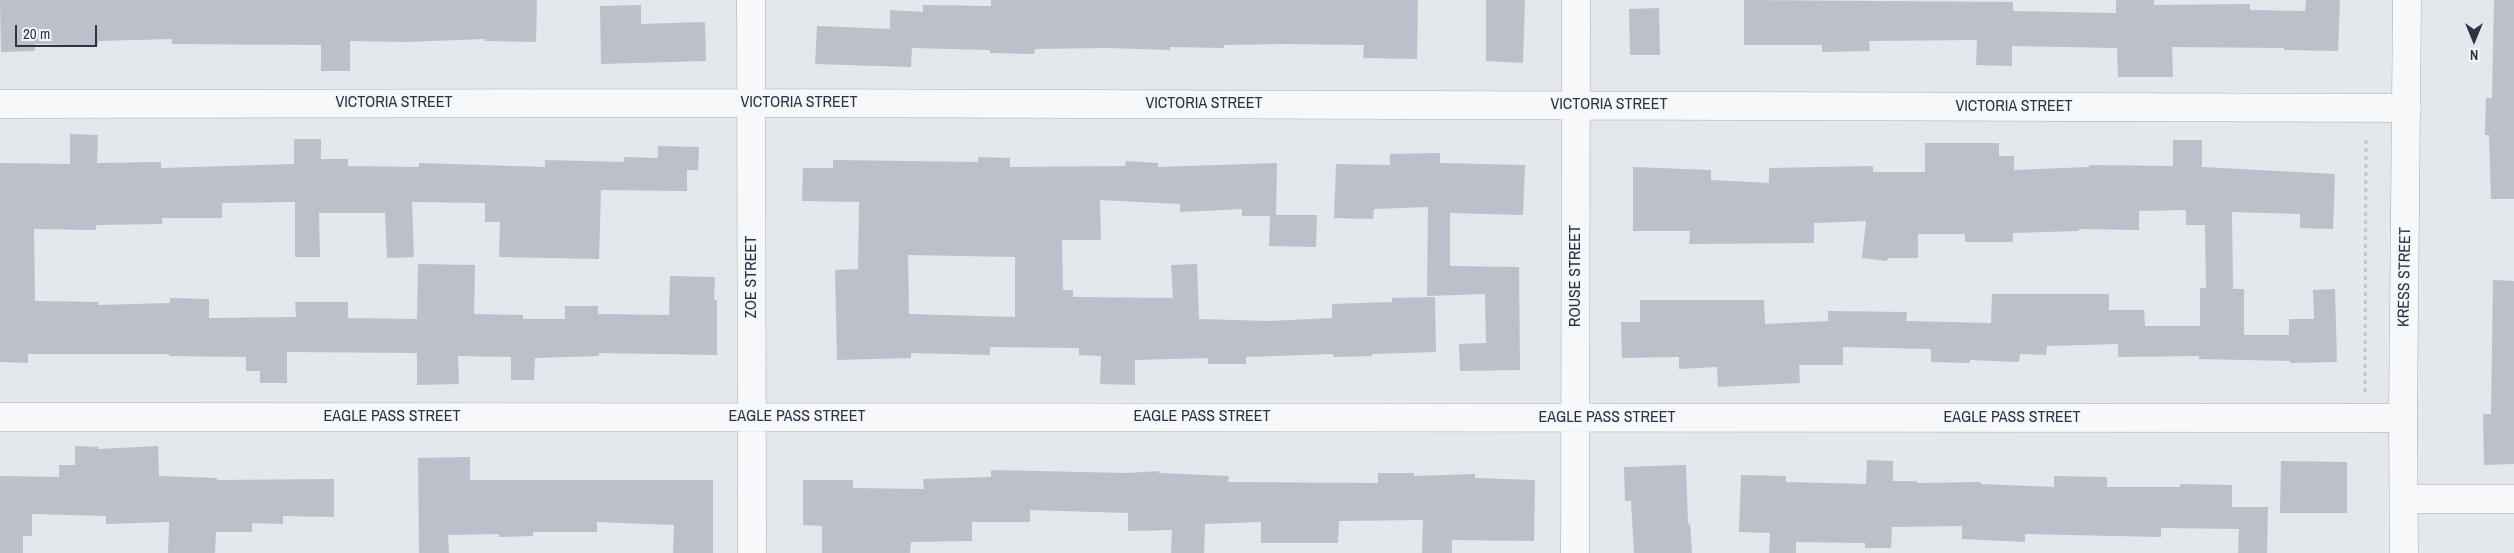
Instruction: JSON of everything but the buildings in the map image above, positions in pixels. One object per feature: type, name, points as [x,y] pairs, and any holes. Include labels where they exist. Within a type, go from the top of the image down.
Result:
[{"type":"street","name":"ZOE STREET","points":[[751,0],[752,553]]},
{"type":"street","name":"ROUSE STREET","points":[[1575,553],[1576,0]]},
{"type":"street","name":"KRESS STREET","points":[[2404,553],[2403,418],[2407,0]]},
{"type":"street","name":"VICTORIA STREET","points":[[0,104],[750,103],[2407,108]]},
{"type":"street","name":"EAGLE PASS STREET","points":[[0,417],[2403,418]]},
{"type":"street","points":[[2404,499],[2514,499]]},
{"type":"path","points":[[2365,400],[2366,129]]}]
